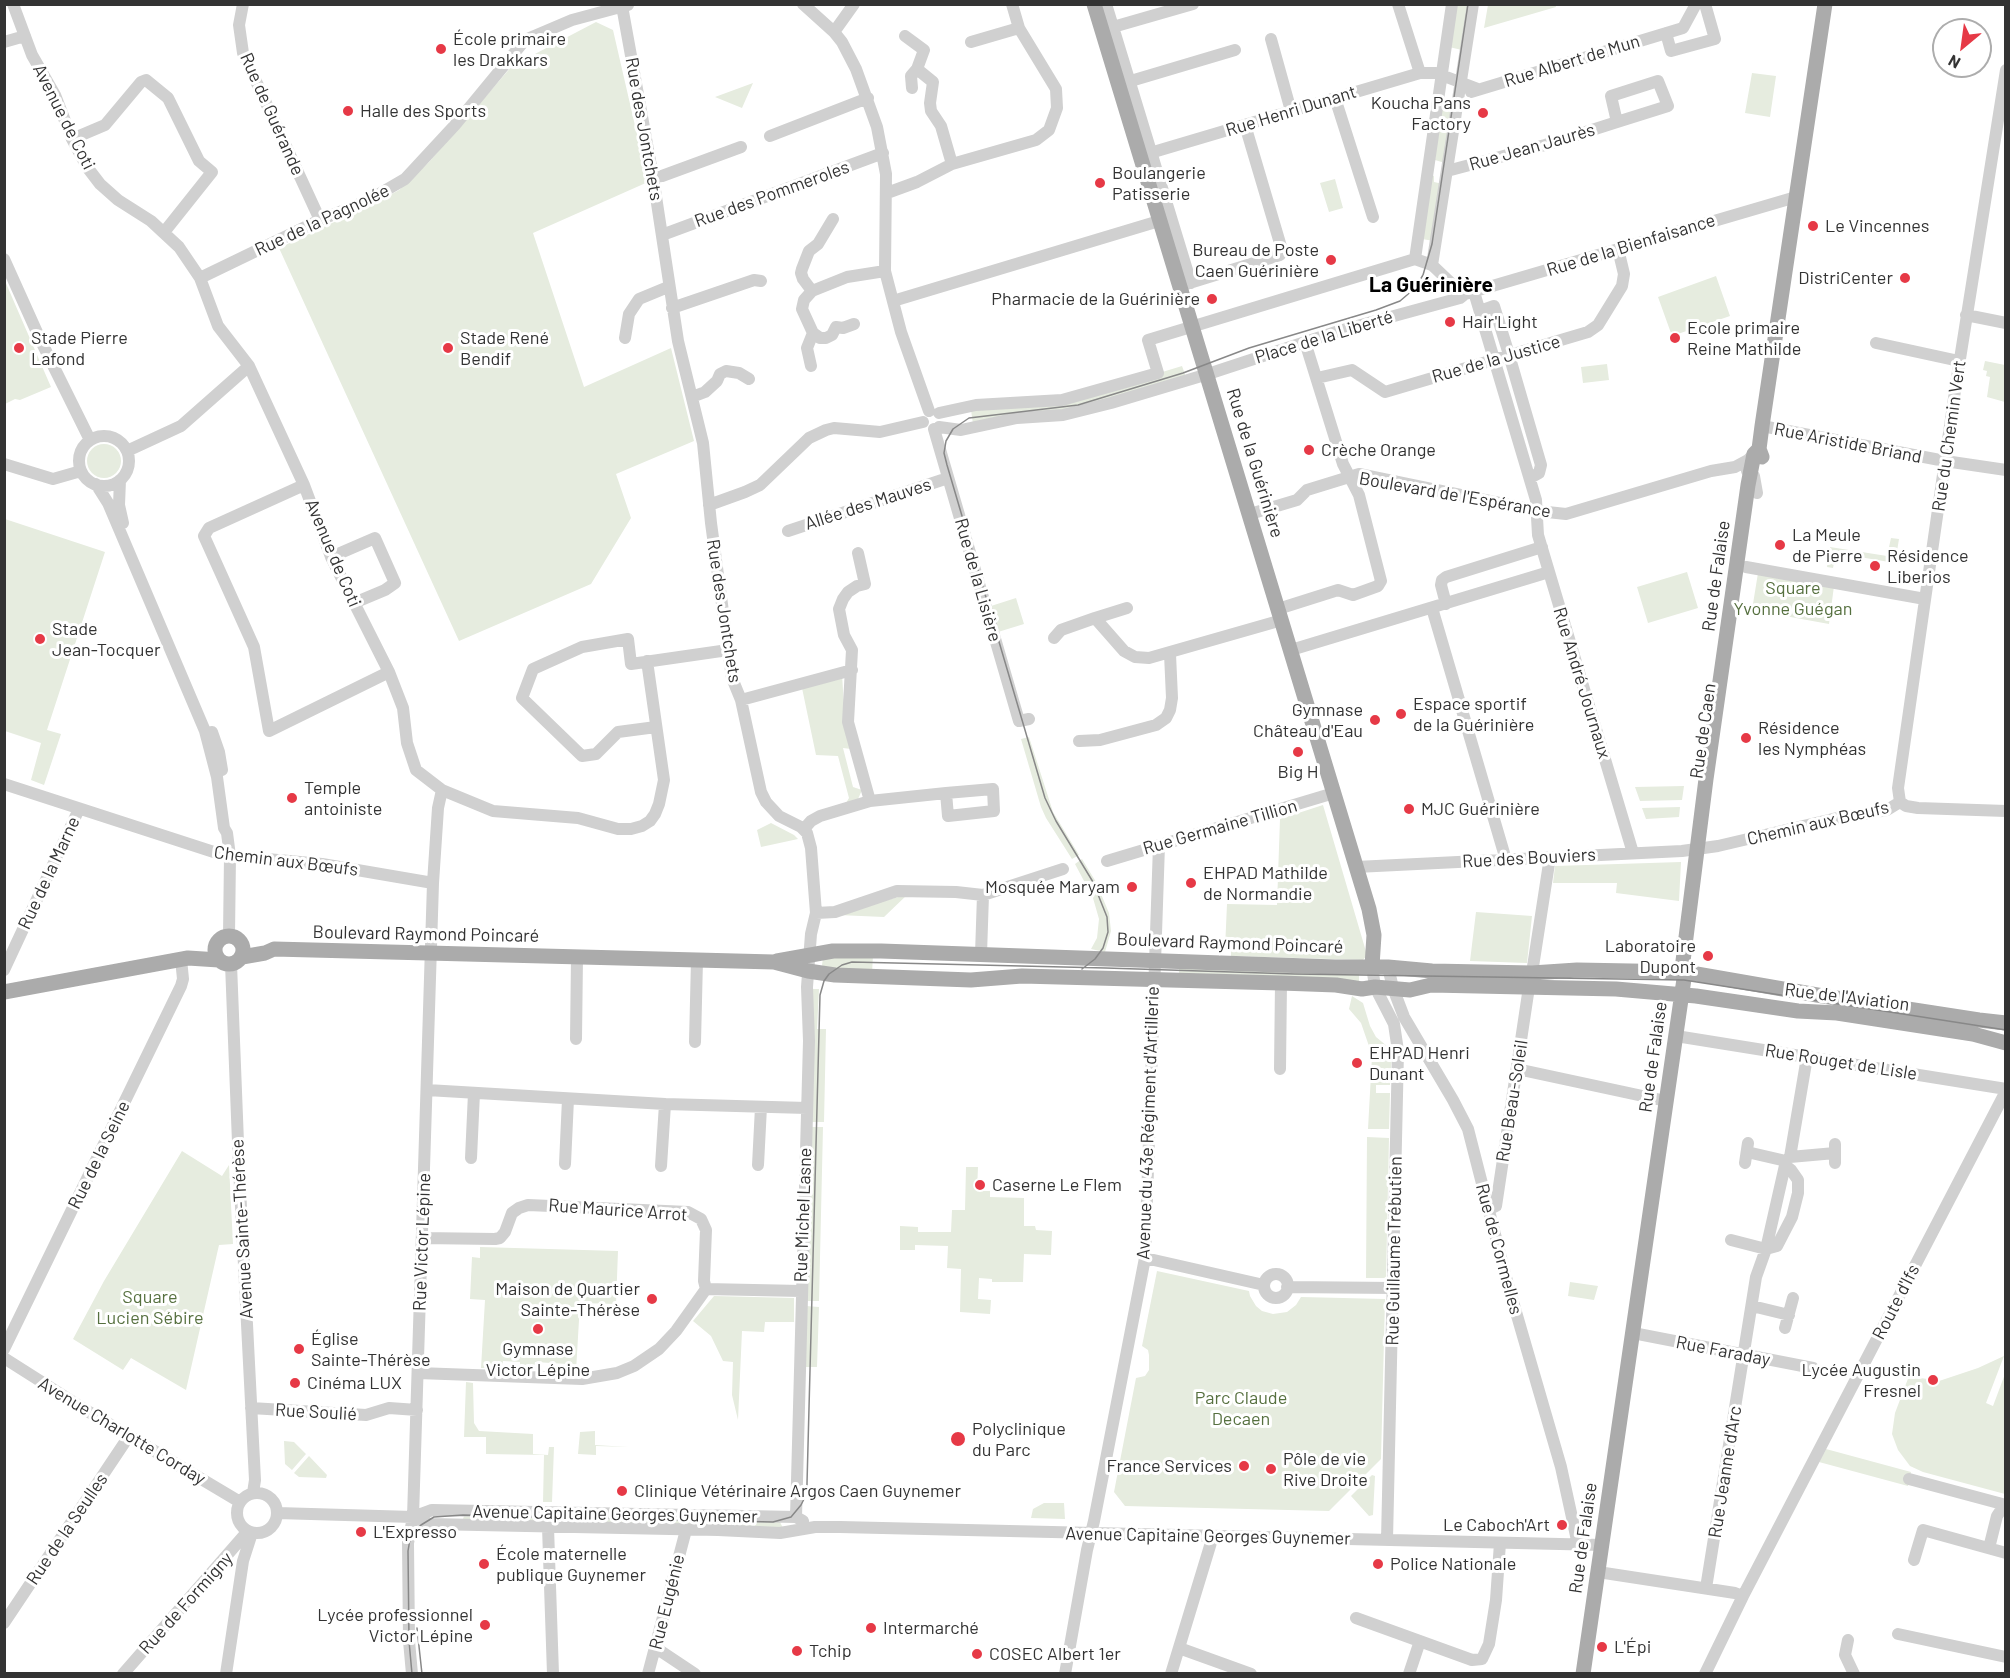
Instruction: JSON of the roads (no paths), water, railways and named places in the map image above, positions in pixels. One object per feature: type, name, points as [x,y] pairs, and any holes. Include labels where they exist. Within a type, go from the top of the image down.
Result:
[{"type":"main road","name":"Rue de la Guérinière","points":[[1094,4],[1107,28],[1146,154],[1159,221],[1185,285],[1192,327],[1370,909],[1380,967]]},
{"type":"main road","name":"Rue de Falaise","points":[[1702,848],[1752,484],[1762,463],[1761,453],[1757,451],[1825,4]]},
{"type":"main road","name":"Rue de Caen","points":[[1685,972],[1692,962],[1702,848],[1746,567],[1752,484]]},
{"type":"main road","name":"Boulevard Raymond Poincaré","points":[[230,950],[266,945],[274,949],[809,963],[836,975],[971,980],[1022,976],[1154,981],[1281,982],[1342,985],[1362,989],[1375,987],[1410,990],[1431,985],[1530,980],[1577,970],[1685,972]]},
{"type":"main road","points":[[4,992],[185,958],[195,952],[230,950]]},
{"type":"main road","name":"Boulevard Raymond Poincaré","points":[[809,963],[839,951],[1380,967],[1682,995]]},
{"type":"main road","name":"Rue de Falaise","points":[[1583,1674],[1685,972]]},
{"type":"main road","name":"Rue de l'Aviation","points":[[1685,972],[2006,1023]]},
{"type":"main road","name":"Rue de l'Aviation","points":[[1682,995],[1798,1011],[1837,1013],[1973,1034],[2006,1043]]},
{"type":"street","name":"Avenue de Coti","points":[[13,4],[32,55],[55,95],[72,138],[87,167],[100,184],[118,200],[165,231],[179,247],[200,278],[218,326],[249,366],[304,485],[331,557],[389,672],[403,708],[407,743],[416,770],[442,790],[493,811],[578,818],[618,829],[642,826],[655,814],[664,780],[647,661]]},
{"type":"street","name":"Rue de Guérande","points":[[243,4],[238,25],[243,53],[320,220]]},
{"type":"street","points":[[803,4],[843,42],[868,98],[882,153],[887,193],[885,271],[901,332],[930,415],[926,428],[936,428]]},
{"type":"street","points":[[834,32],[854,4]]},
{"type":"street","points":[[887,193],[952,164],[1036,140],[1049,130],[1057,108],[1056,89],[1019,28],[1012,4]]},
{"type":"street","points":[[1106,4],[1107,28],[1193,4]]},
{"type":"street","points":[[1398,4],[1420,73]]},
{"type":"street","points":[[1415,259],[1452,4]]},
{"type":"street","points":[[1432,265],[1473,4]]},
{"type":"street","name":"Rue Albert de Mun","points":[[1460,87],[1468,94],[1683,28],[1696,4]]},
{"type":"street","points":[[1666,33],[1671,51],[1715,39],[1705,4]]},
{"type":"street","name":"Rue de la Pagnolée","points":[[200,278],[320,220],[369,200],[405,179],[455,125],[525,40],[572,20],[625,5]]},
{"type":"street","name":"Rue des Jontchets","points":[[625,5],[662,235],[668,287],[703,443],[732,678],[741,700],[761,792],[766,802],[779,816],[804,830]]},
{"type":"street","points":[[971,42],[1019,28]]},
{"type":"street","points":[[4,42],[25,36]]},
{"type":"street","points":[[905,36],[924,50],[917,69],[910,76],[912,88]]},
{"type":"street","points":[[1271,39],[1291,111]]},
{"type":"street","points":[[1124,83],[1235,50]]},
{"type":"street","points":[[917,69],[933,82],[930,103],[941,126],[952,164]]},
{"type":"street","name":"Rue du Chemin Vert","points":[[1900,802],[1898,788],[1959,361],[2006,70]]},
{"type":"street","name":"Rue Henri Dunant","points":[[1146,154],[1428,71],[1442,75],[1460,87]]},
{"type":"street","points":[[72,138],[105,125],[141,82],[146,80],[168,98],[199,161],[212,172],[165,231]]},
{"type":"street","name":"Rue Jean Jaurès","points":[[1447,171],[1545,145],[1668,106],[1658,81],[1611,96],[1617,122]]},
{"type":"street","points":[[770,136],[868,98]]},
{"type":"street","points":[[1335,98],[1373,217]]},
{"type":"street","points":[[1146,154],[1185,285],[1280,255],[1282,250],[1245,125]]},
{"type":"street","points":[[653,177],[662,176],[741,147]]},
{"type":"street","name":"Rue des Pommeroles","points":[[662,235],[882,153]]},
{"type":"street","name":"Rue de la Bienfaisance","points":[[1470,293],[1796,197]]},
{"type":"street","points":[[812,291],[803,279],[802,269],[809,251],[818,244],[833,219]]},
{"type":"street","points":[[893,301],[1159,221]]},
{"type":"street","name":"Rue de la Justice","points":[[1317,378],[1352,370],[1385,393],[1594,329],[1622,286],[1624,274],[1618,249]]},
{"type":"street","points":[[4,259],[90,440]]},
{"type":"street","points":[[710,505],[760,485],[809,438],[826,430],[834,428],[880,432],[930,415],[976,405],[1062,400],[1158,373],[1148,340],[1415,259],[1432,265],[1452,284],[1470,293]]},
{"type":"street","points":[[854,324],[843,328],[836,327],[832,334],[826,338],[820,338],[813,333],[802,309],[804,300],[812,291],[847,277],[885,271]]},
{"type":"street","points":[[672,308],[754,280],[761,281]]},
{"type":"street","points":[[1440,302],[1448,296],[1452,284]]},
{"type":"street","points":[[625,338],[629,315],[639,299],[668,287]]},
{"type":"street","name":"Place de la Liberté","points":[[936,428],[961,430],[1017,418],[1063,415],[1208,374],[1305,342],[1460,298],[1470,293]]},
{"type":"street","name":"Rue André Journaux","points":[[1470,293],[1480,310],[1530,478],[1538,511],[1537,528],[1542,547],[1633,853]]},
{"type":"street","points":[[1480,310],[1494,306],[1541,465],[1539,473],[1530,478]]},
{"type":"street","points":[[1966,315],[2006,323]]},
{"type":"street","points":[[811,366],[807,348],[813,333]]},
{"type":"street","points":[[1095,618],[1124,651],[1135,657],[1149,658],[1170,654],[1280,615],[1336,591],[1341,590],[1353,595],[1381,583],[1359,495],[1348,477],[1305,342]]},
{"type":"street","points":[[1876,343],[1959,361]]},
{"type":"street","points":[[127,452],[181,426],[249,366]]},
{"type":"street","points":[[692,397],[705,392],[717,381],[720,374],[726,371],[749,379]]},
{"type":"street","name":"Rue Aristide Briand","points":[[1762,426],[1945,461],[2006,470]]},
{"type":"street","name":"Rue de la Lisière","points":[[936,428],[948,478],[1019,722],[1029,719]]},
{"type":"street","points":[[96,484],[108,503],[202,722],[217,777],[224,828],[227,833],[230,828],[217,744],[127,537],[118,506],[120,480],[128,466],[127,452],[122,444],[111,437],[99,436],[90,440],[81,452],[79,462],[81,471],[88,480],[96,484],[109,485],[120,480]]},
{"type":"street","name":"Boulevard de l'Espérance","points":[[1250,514],[1297,500],[1307,490],[1359,474],[1538,511],[1570,514],[1711,471],[1735,467],[1748,460],[1757,451]]},
{"type":"street","points":[[4,464],[53,479],[81,471]]},
{"type":"street","points":[[1735,467],[1752,484]]},
{"type":"street","name":"Allée des Mauves","points":[[788,531],[948,478]]},
{"type":"street","points":[[304,485],[209,528],[204,536],[254,647],[269,731],[389,672]]},
{"type":"street","points":[[331,557],[375,538],[395,583],[385,590],[354,603]]},
{"type":"street","points":[[1446,604],[1441,585],[1444,578],[1542,547]]},
{"type":"street","points":[[858,553],[865,584],[848,592],[838,609],[844,635],[852,650],[848,722],[870,801]]},
{"type":"street","points":[[1746,567],[1925,599]]},
{"type":"street","points":[[1291,650],[1549,572]]},
{"type":"street","points":[[1054,638],[1060,630],[1127,608]]},
{"type":"street","points":[[1432,608],[1506,860]]},
{"type":"street","points":[[656,726],[618,732],[596,754],[582,756],[522,698],[533,669],[582,647],[628,639],[632,664],[728,650]]},
{"type":"street","points":[[1079,741],[1100,740],[1155,724],[1166,718],[1172,698],[1170,654]]},
{"type":"street","points":[[741,700],[852,670]]},
{"type":"street","name":"Chemin aux Bœufs","points":[[4,784],[208,852],[322,864],[433,883]]},
{"type":"street","name":"Rue Victor Lépine","points":[[412,1674],[409,1641],[408,1551],[413,1517],[433,883],[436,828],[442,790]]},
{"type":"street","points":[[946,793],[870,801],[820,816],[811,821],[804,830],[809,837],[811,848],[816,913],[835,912],[897,891],[982,895],[1063,869]]},
{"type":"street","name":"Rue Germaine Tillion","points":[[1107,861],[1334,793]]},
{"type":"street","name":"Chemin aux Bœufs","points":[[1702,848],[1841,817],[1887,810],[1900,802],[1906,806],[1918,808],[2006,811]]},
{"type":"street","name":"Rue de la Marne","points":[[4,970],[79,808]]},
{"type":"street","name":"Avenue Sainte-Thérèse","points":[[227,833],[230,856],[230,950],[255,1480],[253,1493]]},
{"type":"street","name":"Avenue du 43e Régiment d'Artillerie","points":[[1065,1674],[1145,1258],[1159,845]]},
{"type":"street","name":"Rue des Bouviers","points":[[1356,867],[1702,848]]},
{"type":"street","name":"Rue Beau-Soleil","points":[[1488,1210],[1496,1206],[1550,857]]},
{"type":"street","points":[[981,954],[982,895]]},
{"type":"street","name":"Rue Michel Lasne","points":[[796,1517],[809,963],[816,913]]},
{"type":"street","points":[[576,1039],[577,957]]},
{"type":"street","name":"Rue de la Seine","points":[[4,1348],[181,986],[185,958]]},
{"type":"street","points":[[695,1042],[697,960]]},
{"type":"street","name":"Rue Guillaume Trébutien","points":[[1380,967],[1375,987],[1394,1024],[1398,1043],[1387,1540]]},
{"type":"street","name":"Rue de Cormelles","points":[[1380,967],[1393,988],[1404,1017],[1468,1130],[1507,1281],[1561,1467],[1578,1545]]},
{"type":"street","points":[[1280,1069],[1281,982]]},
{"type":"street","points":[[1398,1043],[1400,1036],[1405,1032],[1416,1036]]},
{"type":"street","name":"Rue Rouget de Lisle","points":[[1676,1036],[2006,1090]]},
{"type":"street","name":"Rue Jeanne d'Arc","points":[[1706,1588],[1756,1277],[1766,1249],[1787,1161],[1807,1057]]},
{"type":"street","points":[[1517,1069],[1666,1101]]},
{"type":"street","points":[[426,1090],[665,1104],[807,1108]]},
{"type":"street","name":"Route d'Ifs","points":[[1705,1674],[1743,1596],[2006,1090]]},
{"type":"street","points":[[471,1158],[474,1093]]},
{"type":"street","points":[[565,1164],[568,1099]]},
{"type":"street","points":[[662,1166],[665,1104]]},
{"type":"street","points":[[758,1165],[761,1107]]},
{"type":"street","points":[[1747,1153],[1787,1161],[1835,1153]]},
{"type":"street","points":[[1731,1240],[1766,1249],[1777,1246],[1788,1228],[1796,1204],[1798,1180],[1787,1161]]},
{"type":"street","name":"Rue Maurice Arrot","points":[[422,1238],[500,1238],[505,1232],[512,1213],[528,1205],[688,1212],[701,1219],[705,1226],[704,1281],[706,1289]]},
{"type":"street","points":[[1145,1258],[1264,1285],[1266,1292],[1275,1298],[1285,1294],[1287,1287],[1394,1288]]},
{"type":"street","points":[[418,1373],[582,1379],[617,1373],[634,1366],[659,1349],[676,1331],[706,1289],[801,1291]]},
{"type":"street","points":[[1752,1306],[1787,1322],[1793,1298]]},
{"type":"street","name":"Rue Faraday","points":[[1633,1333],[1813,1368]]},
{"type":"street","name":"Avenue Charlotte Corday","points":[[4,1358],[240,1502]]},
{"type":"street","name":"Rue Soulié","points":[[251,1408],[366,1415],[389,1408],[417,1410]]},
{"type":"street","name":"Rue de la Seulles","points":[[4,1623],[129,1436]]},
{"type":"street","points":[[1910,1479],[2006,1506]]},
{"type":"street","points":[[253,1493],[269,1496],[276,1505],[277,1513],[276,1521],[268,1530],[258,1533],[250,1532],[240,1525],[237,1516],[240,1502],[253,1493]]},
{"type":"street","points":[[1989,1548],[1997,1516],[2006,1506]]},
{"type":"street","name":"Avenue Capitaine Georges Guynemer","points":[[277,1513],[413,1517],[432,1510],[796,1517],[815,1527]]},
{"type":"street","name":"Avenue Capitaine Georges Guynemer","points":[[413,1517],[429,1524],[780,1533],[815,1527],[1602,1545]]},
{"type":"street","points":[[548,1527],[554,1674]]},
{"type":"street","name":"Rue Eugénie","points":[[648,1674],[686,1530]]},
{"type":"street","points":[[1914,1560],[1923,1530],[2006,1553]]},
{"type":"street","points":[[226,1674],[243,1561],[250,1532]]},
{"type":"street","name":"Rue de Formigny","points":[[123,1674],[250,1532]]},
{"type":"street","points":[[1171,1674],[1213,1536]]},
{"type":"street","points":[[1356,1618],[1472,1659],[1482,1659],[1489,1644],[1500,1543]]},
{"type":"street","points":[[1598,1572],[1706,1588],[1743,1596]]},
{"type":"street","points":[[1898,1634],[2006,1657]]},
{"type":"street","points":[[1848,1640],[1845,1655],[1854,1674]]},
{"type":"street","points":[[1409,1674],[1420,1641]]},
{"type":"street","points":[[656,1648],[695,1674]]},
{"type":"street","points":[[1179,1648],[1251,1674]]},
{"type":"tram line","points":[[1082,969],[1095,959],[1103,948],[1108,932],[1107,917],[1093,882],[1056,821],[1045,798],[947,465],[944,453],[946,441],[953,429],[969,418],[1078,405],[1183,373],[1249,348],[1400,301],[1416,287],[1423,275],[1432,244],[1468,4]]},
{"type":"tram line","points":[[412,1674],[409,1641],[408,1551],[410,1539],[415,1531],[434,1517],[463,1515],[773,1522],[791,1517],[801,1505],[807,1493],[820,995],[824,981],[829,974],[842,965],[852,962],[1295,974],[1684,980],[2006,1030]]},
{"type":"tram line","points":[[417,1628],[422,1674]]},
{"type":"place","name":"École primaire les Drakkars","points":[[441,49]]},
{"type":"place","name":"Halle des Sports","points":[[348,111]]},
{"type":"place","name":"Koucha Pans Factory","points":[[1483,113]]},
{"type":"place","name":"Boulangerie Patisserie","points":[[1100,183]]},
{"type":"place","name":"Le Vincennes","points":[[1813,226]]},
{"type":"place","name":"Bureau de Poste Caen Guérinière","points":[[1331,260]]},
{"type":"place","name":"DistriCenter","points":[[1905,278]]},
{"type":"place","name":"Pharmacie de la Guérinière","points":[[1212,299]]},
{"type":"place","name":"Hair'Light","points":[[1450,322]]},
{"type":"place","name":"Ecole primaire Reine Mathilde","points":[[1675,338]]},
{"type":"place","name":"Stade Pierre Lafond","points":[[19,348]]},
{"type":"place","name":"Stade René Bendif","points":[[448,348]]},
{"type":"place","name":"Crèche Orange","points":[[1309,450]]},
{"type":"place","name":"La Meule de Pierre","points":[[1780,545]]},
{"type":"place","name":"Résidence Liberios","points":[[1875,566]]},
{"type":"place","name":"Stade Jean-Tocquer","points":[[40,639]]},
{"type":"place","name":"Espace sportif de la Guérinière","points":[[1401,714]]},
{"type":"place","name":"Gymnase Château d'Eau","points":[[1375,720]]},
{"type":"place","name":"Résidence les Nymphéas","points":[[1746,738]]},
{"type":"place","name":"Big H","points":[[1298,752]]},
{"type":"place","name":"Temple antoiniste","points":[[292,798]]},
{"type":"place","name":"MJC Guérinière","points":[[1409,809]]},
{"type":"place","name":"EHPAD Mathilde de Normandie","points":[[1191,883]]},
{"type":"place","name":"Mosquée Maryam","points":[[1132,887]]},
{"type":"place","name":"Laboratoire Dupont","points":[[1708,956]]},
{"type":"place","name":"EHPAD Henri Dunant","points":[[1357,1063]]},
{"type":"place","name":"Caserne Le Flem","points":[[980,1185]]},
{"type":"place","name":"Maison de Quartier Sainte-Thérèse","points":[[652,1299]]},
{"type":"place","name":"Gymnase Victor Lépine","points":[[538,1329]]},
{"type":"place","name":"Église Sainte-Thérèse","points":[[299,1349]]},
{"type":"place","name":"Lycée Augustin Fresnel","points":[[1933,1380]]},
{"type":"place","name":"Cinéma LUX","points":[[295,1383]]},
{"type":"place","name":"Polyclinique du Parc","points":[[958,1439]]},
{"type":"place","name":"France Services","points":[[1244,1466]]},
{"type":"place","name":"Pôle de vie Rive Droite","points":[[1271,1469]]},
{"type":"place","name":"Clinique Vétérinaire Argos Caen Guynemer","points":[[622,1491]]},
{"type":"place","name":"Le Caboch'Art","points":[[1562,1525]]},
{"type":"place","name":"L'Expresso","points":[[361,1532]]},
{"type":"place","name":"École maternelle publique Guynemer","points":[[484,1564]]},
{"type":"place","name":"Police Nationale","points":[[1378,1564]]},
{"type":"place","name":"Lycée professionnel Victor Lépine","points":[[485,1625]]},
{"type":"place","name":"Intermarché","points":[[871,1628]]},
{"type":"place","name":"L'Épi","points":[[1602,1647]]},
{"type":"place","name":"Tchip","points":[[797,1651]]},
{"type":"place","name":"COSEC Albert 1er","points":[[977,1654]]},
{"type":"district","name":"La Guérinière","points":[[1431,285]]},
{"type":"park label","name":"Square Yvonne Guégan","points":[[1793,598]]},
{"type":"park label","name":"Square Lucien Sébire","points":[[150,1307]]},
{"type":"park label","name":"Parc Claude Decaen","points":[[1241,1408]]}]
